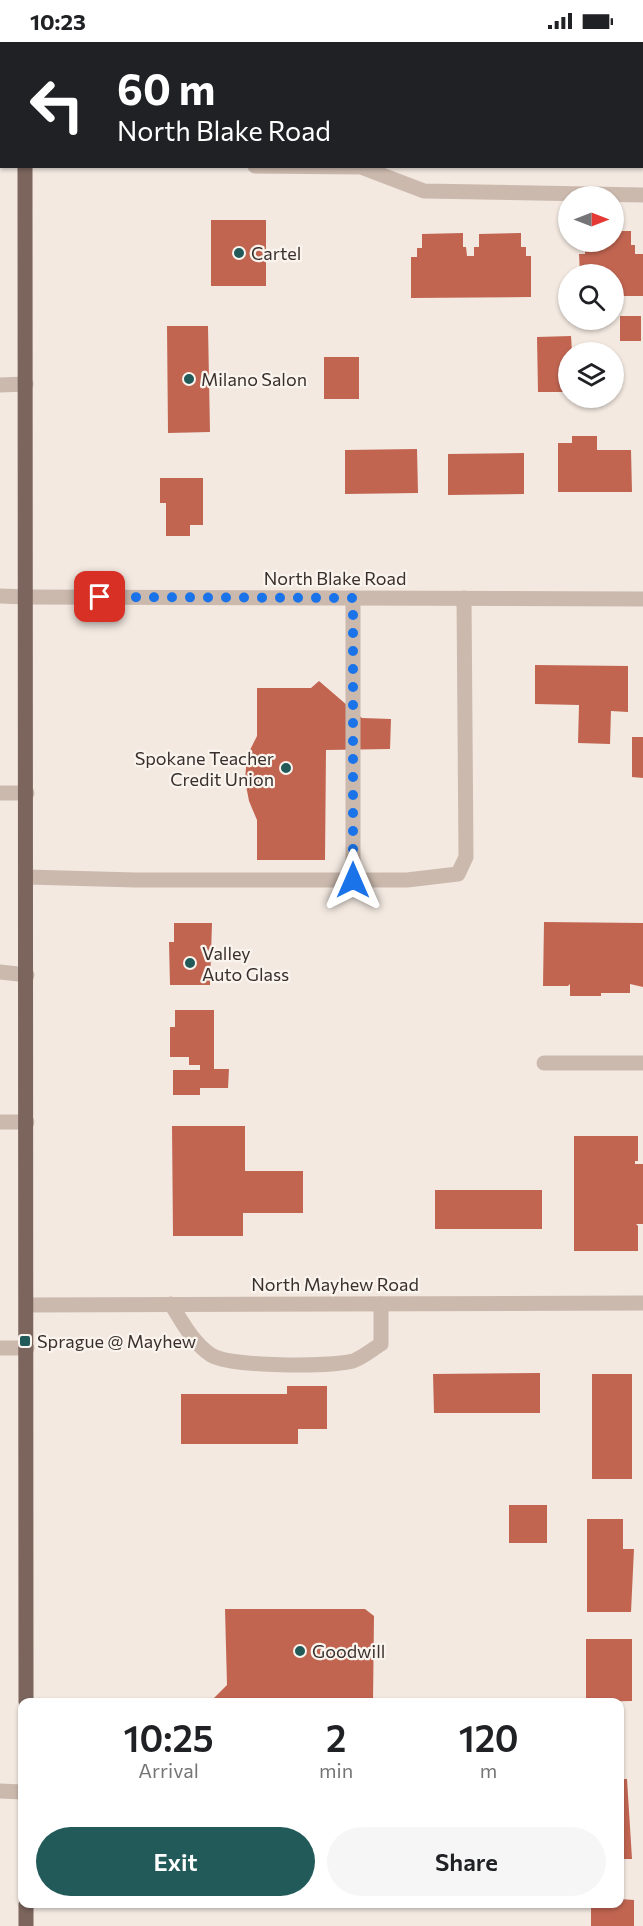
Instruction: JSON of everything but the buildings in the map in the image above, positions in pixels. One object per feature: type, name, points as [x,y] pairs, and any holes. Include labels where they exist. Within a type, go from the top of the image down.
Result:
[{"type":"main road","points":[[25,168],[26,1698]]},
{"type":"main road","points":[[26,1908],[26,1926]]},
{"type":"street","points":[[364,168],[424,191],[643,195]]},
{"type":"street","points":[[0,385],[26,384]]},
{"type":"street","name":"North Blake Road","points":[[0,597],[643,599]]},
{"type":"street","points":[[353,598],[353,880]]},
{"type":"street","points":[[27,877],[135,880],[407,880],[458,874],[466,857],[464,598]]},
{"type":"street","points":[[0,792],[27,793]]},
{"type":"street","points":[[0,972],[27,975]]},
{"type":"street","points":[[544,1063],[643,1063]]},
{"type":"street","points":[[0,1122],[27,1122]]},
{"type":"street","name":"North Mayhew Road","points":[[27,1305],[643,1303]]},
{"type":"street","points":[[171,1304],[190,1335],[212,1355],[247,1363],[301,1364],[354,1361],[381,1344],[381,1304]]},
{"type":"street","points":[[0,1348],[27,1348]]},
{"type":"street","points":[[0,1791],[18,1792]]},
{"type":"place","name":"Cartel","points":[[239,253]]},
{"type":"place","name":"Milano Salon","points":[[189,379]]},
{"type":"place","name":"Spokane Teacher Credit Union","points":[[286,768]]},
{"type":"place","name":"Valley Auto Glass","points":[[190,963]]},
{"type":"place","name":"Sprague @ Mayhew","points":[[25,1341]]},
{"type":"place","name":"Goodwill","points":[[300,1651]]},
{"type":"route","points":[[100,597],[353,598],[353,880]]}]
